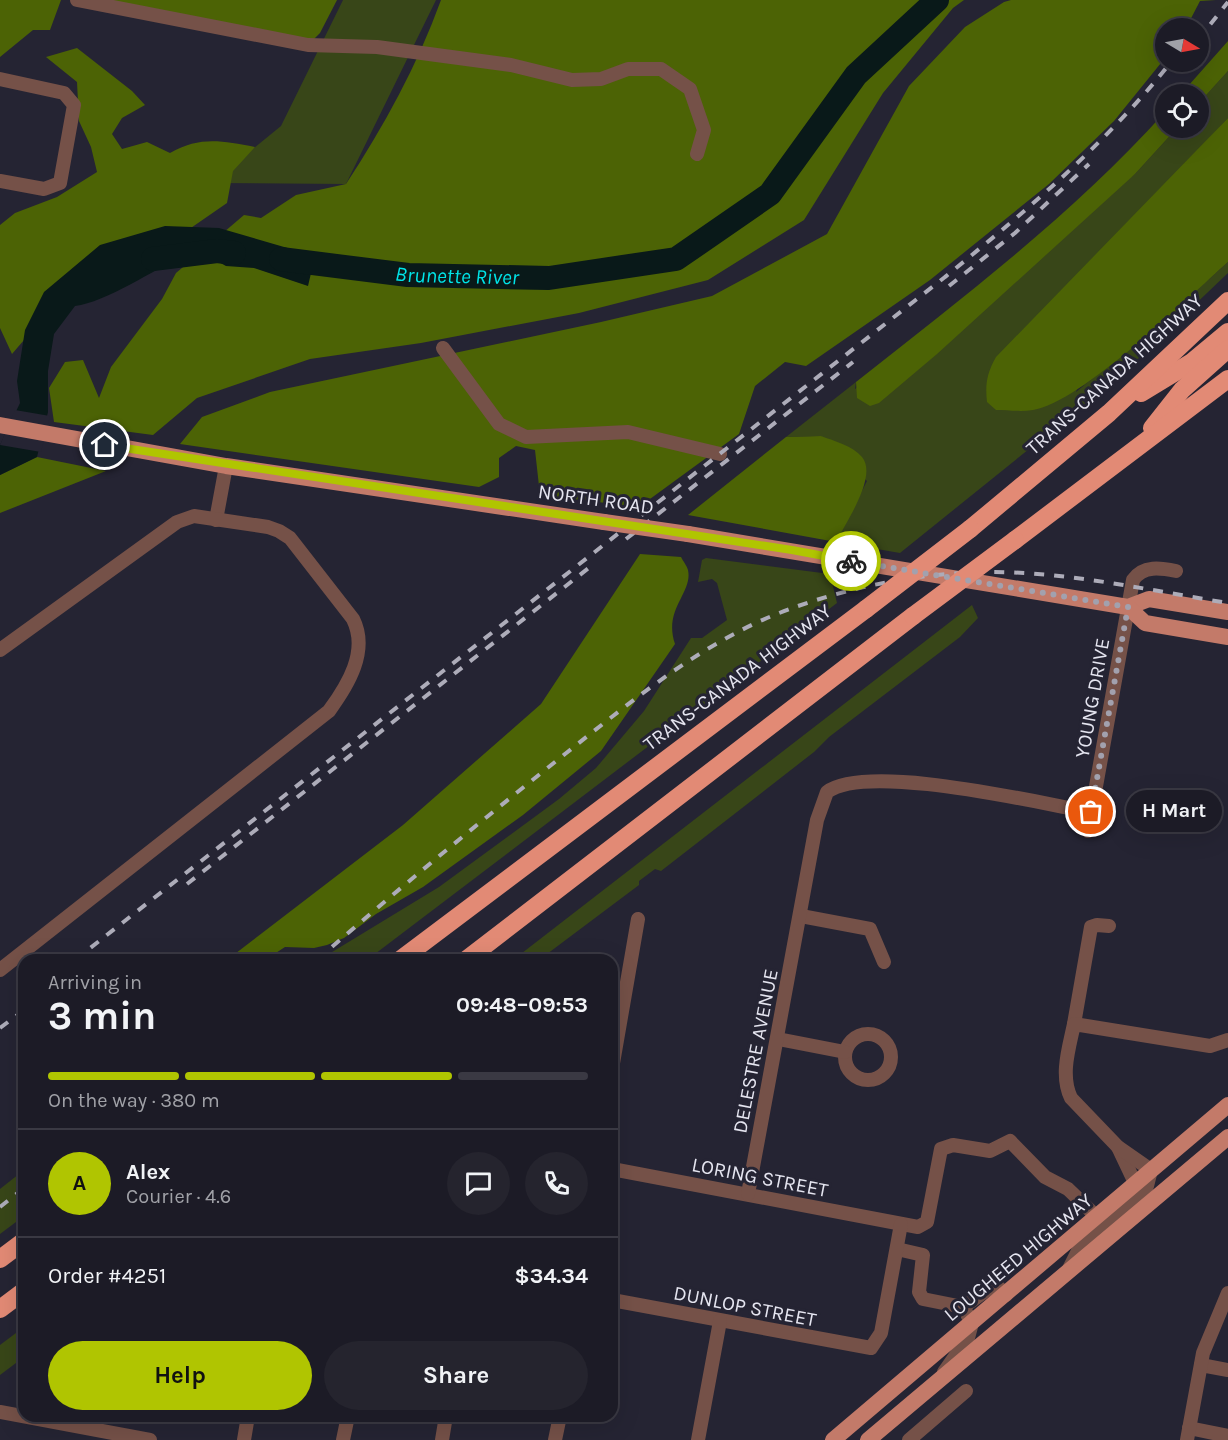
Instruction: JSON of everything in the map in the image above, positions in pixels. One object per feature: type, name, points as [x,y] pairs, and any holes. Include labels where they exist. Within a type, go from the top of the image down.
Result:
[{"type":"highway","name":"TRANS-CANADA HIGHWAY","points":[[408,954],[970,529],[1108,413],[1228,301]]},
{"type":"highway","points":[[1108,413],[1192,362],[1228,332]]},
{"type":"highway","points":[[1131,452],[1182,390],[1228,349]]},
{"type":"highway","points":[[474,954],[913,616],[1228,379]]},
{"type":"highway","points":[[0,1259],[18,1246]]},
{"type":"highway","points":[[0,1309],[18,1296]]},
{"type":"main road","name":"NORTH ROAD","points":[[4,426],[226,466],[688,534],[1128,607],[1149,599],[1228,612]]},
{"type":"main road","name":"NORTH ROAD","points":[[1128,607],[1145,622],[1228,637]]},
{"type":"main road","name":"LOUGHEED HIGHWAY","points":[[833,1440],[1006,1295],[1101,1221],[1151,1170],[1228,1105]]},
{"type":"main road","points":[[868,1440],[1228,1137]]},
{"type":"street","points":[[78,0],[308,45],[377,47],[511,64],[572,80],[601,79],[628,69],[661,69],[690,89],[704,130],[696,154]]},
{"type":"street","points":[[0,79],[64,93],[74,105],[60,183],[44,189],[0,181]]},
{"type":"street","points":[[444,348],[499,424],[526,437],[628,432],[720,454]]},
{"type":"street","points":[[216,520],[226,466]]},
{"type":"street","points":[[0,650],[177,522],[194,516],[268,527],[290,538],[359,631],[360,646],[342,693],[329,711],[20,954]]},
{"type":"street","name":"YOUNG DRIVE","points":[[1088,831],[1135,576],[1152,568],[1176,571]]},
{"type":"street","name":"DELESTRE AVENUE","points":[[748,1194],[821,804],[827,792],[837,787],[873,780],[912,781],[1091,812]]},
{"type":"street","points":[[801,916],[868,928],[876,940],[884,962]]},
{"type":"street","points":[[618,1034],[638,919]]},
{"type":"street","points":[[1069,1269],[1080,1247],[1101,1221],[1147,1186],[1151,1170],[1118,1147],[1077,1107],[1067,1090],[1065,1070],[1091,927],[1109,926]]},
{"type":"street","points":[[0,970],[18,956]]},
{"type":"street","points":[[1074,1024],[1210,1046],[1228,1040]]},
{"type":"street","points":[[778,1039],[845,1052]]},
{"type":"street","points":[[1006,1295],[998,1287],[991,1287],[963,1307],[923,1299],[919,1292],[924,1256],[897,1248],[901,1224],[918,1227],[927,1222],[941,1149],[952,1145],[990,1151],[1010,1141],[1045,1177],[1068,1189],[1101,1221]]},
{"type":"street","points":[[1118,1147],[1136,1185]]},
{"type":"street","name":"LORING STREET","points":[[618,1170],[901,1224]]},
{"type":"street","name":"DUNLOP STREET","points":[[618,1301],[871,1348],[881,1333],[897,1248]]},
{"type":"street","points":[[1228,1293],[1214,1322],[1201,1365],[1188,1434],[1228,1436]]},
{"type":"street","points":[[941,1377],[968,1338],[972,1323],[963,1307]]},
{"type":"street","points":[[698,1440],[720,1321]]},
{"type":"street","points":[[1201,1365],[1228,1370]]},
{"type":"street","points":[[909,1440],[966,1391]]},
{"type":"street","points":[[0,1412],[18,1415]]},
{"type":"street","points":[[54,1422],[150,1440]]},
{"type":"street","points":[[244,1440],[247,1422]]},
{"type":"street","points":[[343,1440],[347,1422]]},
{"type":"street","points":[[441,1440],[445,1422]]},
{"type":"street","points":[[555,1440],[559,1422]]},
{"type":"green space","points":[[0,0],[61,0],[50,30],[33,30],[0,57]]},
{"type":"green space","points":[[108,0],[337,0],[320,33],[308,45]]},
{"type":"green space","points":[[343,0],[436,0],[346,184],[211,183],[281,126]]},
{"type":"green space","points":[[441,0],[964,0],[953,8],[883,93],[804,220],[708,280],[579,313],[421,343],[310,359],[197,398],[153,435],[54,422],[49,388],[65,362],[83,360],[99,398],[111,367],[162,299],[176,273],[244,215],[261,218],[296,195],[346,184],[399,95]]},
{"type":"green space","points":[[1011,0],[1216,0],[1200,1],[1191,18],[1155,18],[1155,70],[1114,121],[1049,184],[930,280],[806,366],[785,362],[755,386],[739,434],[639,507],[540,495],[535,450],[516,446],[499,458],[499,477],[479,487],[180,444],[202,417],[270,392],[601,322],[712,296],[827,234],[909,86],[965,27],[1004,2]]},
{"type":"green space","points":[[1228,41],[1228,71],[1209,92],[1209,84],[1190,84],[1201,72],[1209,72],[1209,62]]},
{"type":"green space","points":[[77,48],[132,91],[145,105],[122,118],[112,134],[122,149],[147,142],[170,153],[191,144],[211,141],[255,147],[233,171],[227,203],[159,250],[53,306],[12,354],[0,328],[0,225],[15,213],[57,197],[97,172],[91,147],[79,121],[77,82],[46,57]]},
{"type":"green space","points":[[1228,71],[1228,118],[1161,190],[1076,392],[1176,309],[1228,262],[1228,273],[1121,375],[900,553],[836,542],[867,481],[821,436],[786,437],[856,382],[855,389],[1135,174],[1168,138],[1209,138],[1209,92]]},
{"type":"green space","points":[[1228,118],[1228,262],[1134,346],[1078,389],[1054,403],[1033,410],[996,410],[987,402],[986,390],[987,379],[996,357]]},
{"type":"green space","points":[[1155,123],[1155,138],[1168,138],[1135,174],[937,354],[879,403],[870,406],[857,398],[856,382],[977,286],[1055,220]]},
{"type":"green space","points":[[821,436],[854,450],[862,457],[866,465],[866,475],[859,499],[836,542],[688,515],[786,437]]},
{"type":"green space","points":[[37,457],[106,471],[0,513],[0,475]]},
{"type":"green space","points":[[640,554],[681,557],[687,568],[688,578],[673,621],[672,632],[675,644],[601,751],[523,815],[423,887],[376,914],[344,938],[314,948],[285,947],[274,954],[235,954],[403,825],[541,704]]},
{"type":"green space","points":[[706,558],[830,574],[837,603],[375,954],[329,954],[439,887],[559,799],[596,768],[644,711],[691,638],[702,638],[727,620],[717,583],[712,579],[698,582],[702,560]]},
{"type":"green space","points":[[972,605],[978,618],[960,637],[829,737],[814,752],[661,871],[655,869],[639,881],[639,885],[547,954],[521,954]]},
{"type":"green space","points":[[18,1175],[18,1220],[0,1234],[0,1189]]},
{"type":"green space","points":[[18,1332],[18,1362],[0,1375],[0,1345]]},
{"type":"shaded area","points":[[165,226],[219,228],[315,256],[308,286],[254,268],[226,266],[197,250],[103,298],[75,306],[54,334],[48,371],[48,412],[37,457],[0,475],[0,445],[20,403],[17,381],[25,330],[44,292],[100,245]]},
{"type":"pier","points":[[15,410],[50,416],[41,452],[0,445]]},
{"type":"waterway","name":"Brunette River","points":[[281,259],[408,275],[549,278],[676,259],[770,194],[856,75],[937,0]]},
{"type":"waterway","name":"Brunette River","points":[[153,259],[217,251],[234,253]]},
{"type":"railway","points":[[1209,26],[1228,2]]},
{"type":"railway","points":[[83,954],[945,277],[1064,176],[1120,121],[1163,72]]},
{"type":"railway","points":[[949,286],[1015,233],[1089,164]]},
{"type":"railway","points":[[626,539],[853,362]]},
{"type":"railway","points":[[187,884],[595,563]]},
{"type":"railway","points":[[324,954],[471,830],[637,697],[713,646],[767,618],[790,609],[886,582],[936,575],[993,572],[1094,580],[1228,603]]},
{"type":"railway","points":[[0,1028],[18,1014]]},
{"type":"railway","points":[[0,1207],[18,1193]]},
{"type":"way so far","points":[[851,561],[1128,607],[1091,812]]},
{"type":"place","name":"H Mart","points":[[1091,812]]},
{"type":"route","points":[[105,445],[226,466],[792,550],[851,561]]}]
